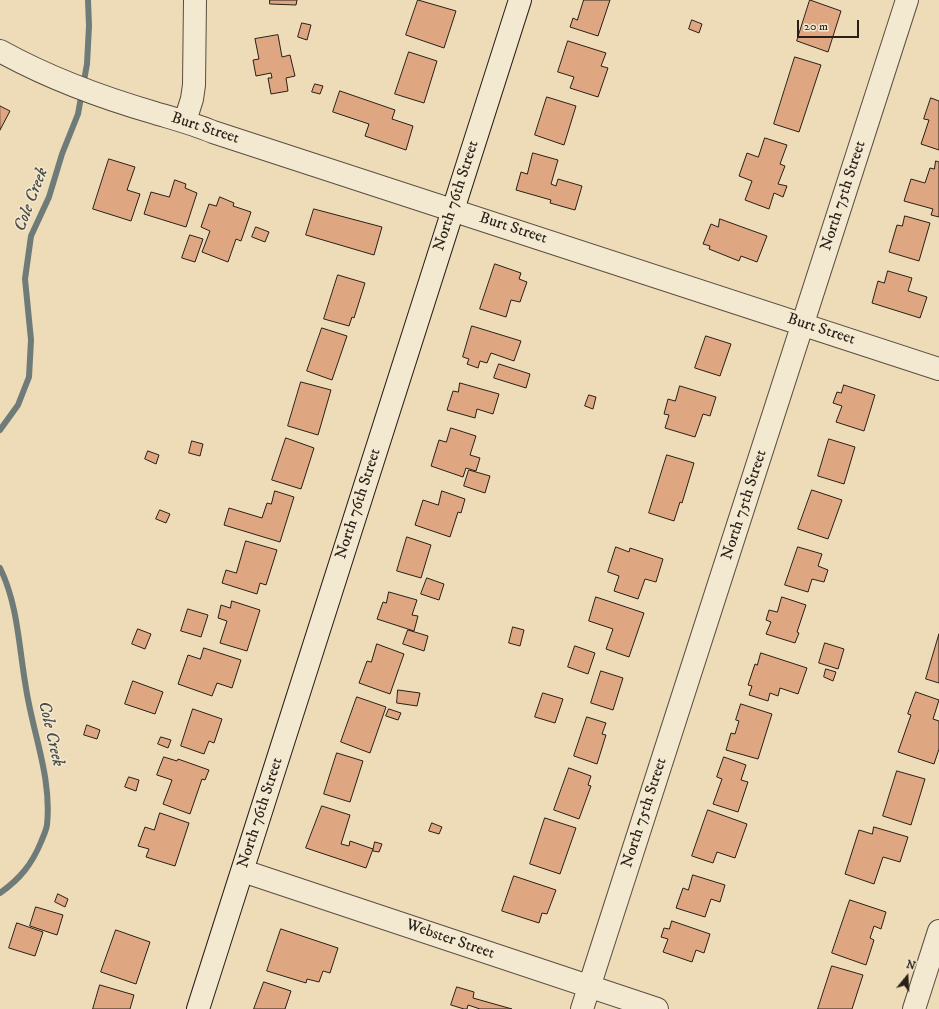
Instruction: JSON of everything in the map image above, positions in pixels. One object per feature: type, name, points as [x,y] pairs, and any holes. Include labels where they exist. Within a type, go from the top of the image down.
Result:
[{"type":"street","points":[[185,121],[192,99],[194,85],[195,0]]},
{"type":"street","name":"North 76th Street","points":[[198,1009],[452,209],[520,0]]},
{"type":"street","name":"North 75th Street","points":[[582,1009],[907,0]]},
{"type":"street","name":"Burt Street","points":[[0,51],[51,77],[154,113],[185,121],[213,132],[939,369]]},
{"type":"street","name":"Webster Street","points":[[242,871],[657,1009]]},
{"type":"street","points":[[914,1009],[939,931]]},
{"type":"building","points":[[270,0],[297,0],[296,5],[270,4]]},
{"type":"building","points":[[418,0],[456,11],[444,48],[406,35]]},
{"type":"building","points":[[584,0],[610,0],[598,36],[570,27],[573,18],[577,20]]},
{"type":"building","points":[[810,0],[841,11],[828,52],[797,41]]},
{"type":"building","points":[[692,20],[702,24],[699,33],[689,29]]},
{"type":"building","points":[[302,23],[311,25],[307,40],[298,37]]},
{"type":"building","points":[[278,35],[282,57],[290,55],[295,76],[286,78],[288,91],[271,94],[268,78],[272,78],[271,73],[256,76],[253,60],[259,59],[255,39]]},
{"type":"building","points":[[568,41],[606,53],[601,66],[608,68],[598,97],[570,88],[574,77],[558,72]]},
{"type":"building","points":[[409,52],[437,61],[424,103],[395,94]]},
{"type":"building","points":[[795,57],[821,65],[799,132],[774,124]]},
{"type":"building","points":[[315,84],[323,86],[320,94],[312,92]]},
{"type":"building","points":[[340,91],[395,110],[392,119],[413,126],[406,150],[365,136],[369,124],[333,112]]},
{"type":"building","points":[[547,97],[576,106],[564,145],[535,135]]},
{"type":"building","points":[[931,98],[939,101],[939,150],[921,144],[929,120],[924,119]]},
{"type":"building","points":[[0,106],[10,111],[0,130]]},
{"type":"building","points":[[765,138],[787,145],[780,164],[785,166],[778,184],[787,186],[783,197],[774,193],[769,209],[745,200],[752,181],[739,176],[747,153],[758,157]]},
{"type":"building","points":[[533,153],[558,160],[551,184],[556,186],[558,179],[582,186],[575,210],[550,203],[551,200],[516,190],[521,172],[527,174]]},
{"type":"building","points":[[109,159],[135,167],[127,190],[140,194],[131,221],[93,209]]},
{"type":"building","points":[[936,161],[939,162],[939,217],[931,215],[933,209],[904,201],[911,179],[925,183],[930,168],[934,169]]},
{"type":"building","points":[[175,180],[186,184],[185,188],[197,193],[186,227],[144,214],[151,192],[169,197]]},
{"type":"building","points":[[220,197],[234,203],[233,206],[251,212],[241,241],[236,239],[228,262],[202,252],[210,231],[201,227],[209,204],[216,206]]},
{"type":"building","points":[[314,209],[382,227],[374,255],[306,235]]},
{"type":"building","points":[[905,216],[930,223],[919,261],[889,252],[897,225],[902,226]]},
{"type":"building","points":[[720,219],[767,236],[757,262],[741,256],[739,261],[709,249],[710,246],[703,244],[711,224],[718,227]]},
{"type":"building","points":[[256,227],[269,232],[265,242],[252,237]]},
{"type":"building","points":[[190,235],[203,239],[195,262],[182,258]]},
{"type":"building","points":[[495,264],[521,273],[519,279],[527,282],[520,302],[511,300],[506,317],[480,309]]},
{"type":"building","points":[[888,271],[912,278],[908,291],[927,297],[920,318],[872,303],[878,281],[884,283]]},
{"type":"building","points":[[338,275],[365,283],[354,318],[352,317],[349,326],[324,319]]},
{"type":"building","points":[[472,326],[521,341],[514,361],[491,353],[487,363],[480,361],[478,368],[467,364],[469,359],[463,357]]},
{"type":"building","points":[[322,328],[347,336],[332,380],[307,371]]},
{"type":"building","points":[[706,336],[731,344],[720,376],[695,368]]},
{"type":"building","points":[[499,364],[530,374],[526,388],[494,378]]},
{"type":"building","points":[[301,382],[331,390],[318,435],[288,426]]},
{"type":"building","points":[[460,383],[499,394],[493,414],[477,409],[475,418],[447,410],[453,391],[458,392]]},
{"type":"building","points":[[844,385],[875,395],[864,431],[836,422],[842,406],[833,403],[837,392],[841,393]]},
{"type":"building","points":[[680,386],[716,397],[710,416],[703,414],[695,437],[665,428],[669,415],[664,414],[668,399],[675,401]]},
{"type":"building","points":[[589,395],[596,397],[593,409],[585,406]]},
{"type":"building","points":[[451,428],[476,436],[470,455],[480,458],[476,471],[466,468],[463,477],[431,466],[439,440],[446,442]]},
{"type":"building","points":[[286,438],[314,448],[301,489],[272,480]]},
{"type":"building","points":[[829,439],[855,447],[844,484],[818,476]]},
{"type":"building","points":[[192,441],[203,444],[200,456],[189,453]]},
{"type":"building","points":[[148,451],[159,455],[156,464],[145,459]]},
{"type":"building","points":[[667,455],[694,463],[682,503],[680,502],[674,521],[649,513]]},
{"type":"building","points":[[469,470],[490,476],[485,493],[464,486]]},
{"type":"building","points":[[812,490],[842,500],[828,539],[798,529]]},
{"type":"building","points":[[275,491],[294,497],[280,542],[224,525],[229,508],[262,518],[267,503],[271,504]]},
{"type":"building","points":[[442,491],[465,499],[461,513],[458,512],[450,537],[415,525],[423,500],[438,505]]},
{"type":"building","points":[[160,510],[170,514],[166,523],[156,519]]},
{"type":"building","points":[[407,537],[431,545],[421,578],[397,571]]},
{"type":"building","points":[[246,541],[277,550],[266,585],[260,583],[257,594],[222,583],[226,570],[236,573]]},
{"type":"building","points":[[616,547],[629,552],[630,548],[663,559],[656,582],[645,579],[638,599],[614,591],[619,576],[608,572]]},
{"type":"building","points":[[798,547],[822,554],[818,566],[828,570],[824,582],[812,579],[808,592],[785,585]]},
{"type":"building","points":[[427,578],[444,584],[439,600],[421,594]]},
{"type":"building","points":[[389,592],[417,600],[412,615],[418,616],[414,631],[377,619],[383,602],[386,603]]},
{"type":"building","points":[[596,597],[644,613],[629,657],[606,649],[613,629],[589,621]]},
{"type":"building","points":[[782,597],[806,605],[795,643],[766,634],[771,622],[766,620],[769,610],[777,612]]},
{"type":"building","points":[[232,601],[260,610],[247,651],[220,643],[227,621],[218,618],[221,605],[230,608]]},
{"type":"building","points":[[188,609],[208,615],[201,637],[181,631]]},
{"type":"building","points":[[513,627],[524,630],[520,646],[509,643]]},
{"type":"building","points":[[138,629],[151,634],[145,649],[132,644]]},
{"type":"building","points":[[408,630],[428,636],[424,651],[403,644]]},
{"type":"building","points":[[939,634],[939,683],[926,679]]},
{"type":"building","points":[[825,643],[844,649],[838,669],[819,663]]},
{"type":"building","points":[[377,644],[404,654],[390,694],[359,683],[367,661],[371,662]]},
{"type":"building","points":[[575,646],[595,653],[588,674],[568,667]]},
{"type":"building","points":[[204,648],[241,660],[232,688],[217,683],[212,696],[178,684],[188,655],[200,659]]},
{"type":"building","points":[[761,653],[807,668],[798,694],[780,688],[778,696],[770,693],[768,701],[749,695],[752,686],[748,685],[755,664],[757,665]]},
{"type":"building","points":[[826,669],[836,672],[833,681],[824,677]]},
{"type":"building","points":[[601,671],[623,678],[613,710],[591,703]]},
{"type":"building","points":[[133,681],[163,692],[155,714],[125,704]]},
{"type":"building","points":[[398,690],[420,693],[417,706],[397,703]]},
{"type":"building","points":[[916,692],[939,700],[933,719],[939,721],[939,749],[934,764],[898,752],[911,715],[908,714]]},
{"type":"building","points":[[543,693],[563,699],[555,723],[535,717]]},
{"type":"building","points":[[357,697],[386,707],[370,753],[341,742]]},
{"type":"building","points":[[741,704],[772,714],[758,759],[726,750],[731,733],[735,734],[739,721],[736,720]]},
{"type":"building","points":[[193,709],[222,719],[214,743],[209,741],[204,754],[181,746]]},
{"type":"building","points":[[389,709],[401,713],[398,720],[386,716]]},
{"type":"building","points":[[587,717],[606,723],[602,734],[606,735],[597,764],[574,756]]},
{"type":"building","points":[[87,725],[100,730],[97,739],[84,735]]},
{"type":"building","points":[[161,737],[171,740],[168,748],[158,744]]},
{"type":"building","points":[[337,753],[363,761],[350,802],[324,794]]},
{"type":"building","points":[[164,757],[177,761],[178,759],[209,770],[205,780],[202,779],[190,814],[163,804],[172,780],[157,775]]},
{"type":"building","points":[[724,757],[746,765],[741,780],[748,782],[738,812],[713,804],[722,779],[717,777]]},
{"type":"building","points":[[569,768],[591,776],[588,785],[591,786],[579,819],[554,810]]},
{"type":"building","points":[[897,771],[925,779],[911,825],[883,816]]},
{"type":"building","points":[[129,777],[139,780],[136,791],[125,787]]},
{"type":"building","points":[[322,806],[350,815],[341,844],[349,846],[350,841],[373,849],[366,868],[306,848]]},
{"type":"building","points":[[708,810],[747,824],[735,858],[717,852],[713,863],[692,856]]},
{"type":"building","points":[[160,813],[189,823],[175,866],[146,857],[149,849],[138,846],[145,827],[154,830]]},
{"type":"building","points":[[545,818],[576,828],[560,874],[530,864]]},
{"type":"building","points":[[432,823],[442,827],[439,834],[429,831]]},
{"type":"building","points":[[874,827],[908,837],[900,862],[883,857],[874,884],[845,874],[859,830],[872,834]]},
{"type":"building","points":[[375,842],[382,844],[379,852],[373,851]]},
{"type":"building","points":[[693,875],[725,885],[720,902],[711,899],[705,917],[676,908],[683,888],[688,890]]},
{"type":"building","points":[[514,876],[556,890],[547,914],[542,913],[539,923],[502,911]]},
{"type":"building","points":[[58,894],[68,899],[65,907],[55,902]]},
{"type":"building","points":[[850,900],[886,912],[881,929],[874,926],[870,938],[874,940],[866,965],[832,953]]},
{"type":"building","points":[[36,907],[63,915],[57,935],[30,926]]},
{"type":"building","points":[[672,921],[710,934],[704,953],[696,950],[692,962],[663,952],[668,939],[661,937],[664,928],[669,929]]},
{"type":"building","points":[[17,923],[43,932],[35,956],[9,948]]},
{"type":"building","points":[[281,929],[338,948],[330,973],[323,971],[319,982],[307,979],[306,983],[267,971]]},
{"type":"building","points":[[116,930],[150,942],[136,984],[101,972]]},
{"type":"building","points":[[832,966],[863,975],[852,1009],[818,1009]]},
{"type":"building","points":[[264,982],[291,991],[285,1009],[254,1009]]},
{"type":"building","points":[[100,985],[134,995],[130,1009],[93,1009]]},
{"type":"building","points":[[457,987],[474,992],[473,998],[512,1009],[480,1009],[468,1005],[467,1009],[464,1009],[451,1005]]},
{"type":"waterway","name":"Cole Creek","points":[[0,430],[18,405],[29,377],[31,340],[25,279],[31,236],[49,197],[62,154],[78,114],[87,64],[89,26],[88,0]]},
{"type":"waterway","name":"Cole Creek","points":[[0,568],[11,596],[29,705],[47,790],[48,808],[46,829],[34,857],[19,877],[0,893]]}]
